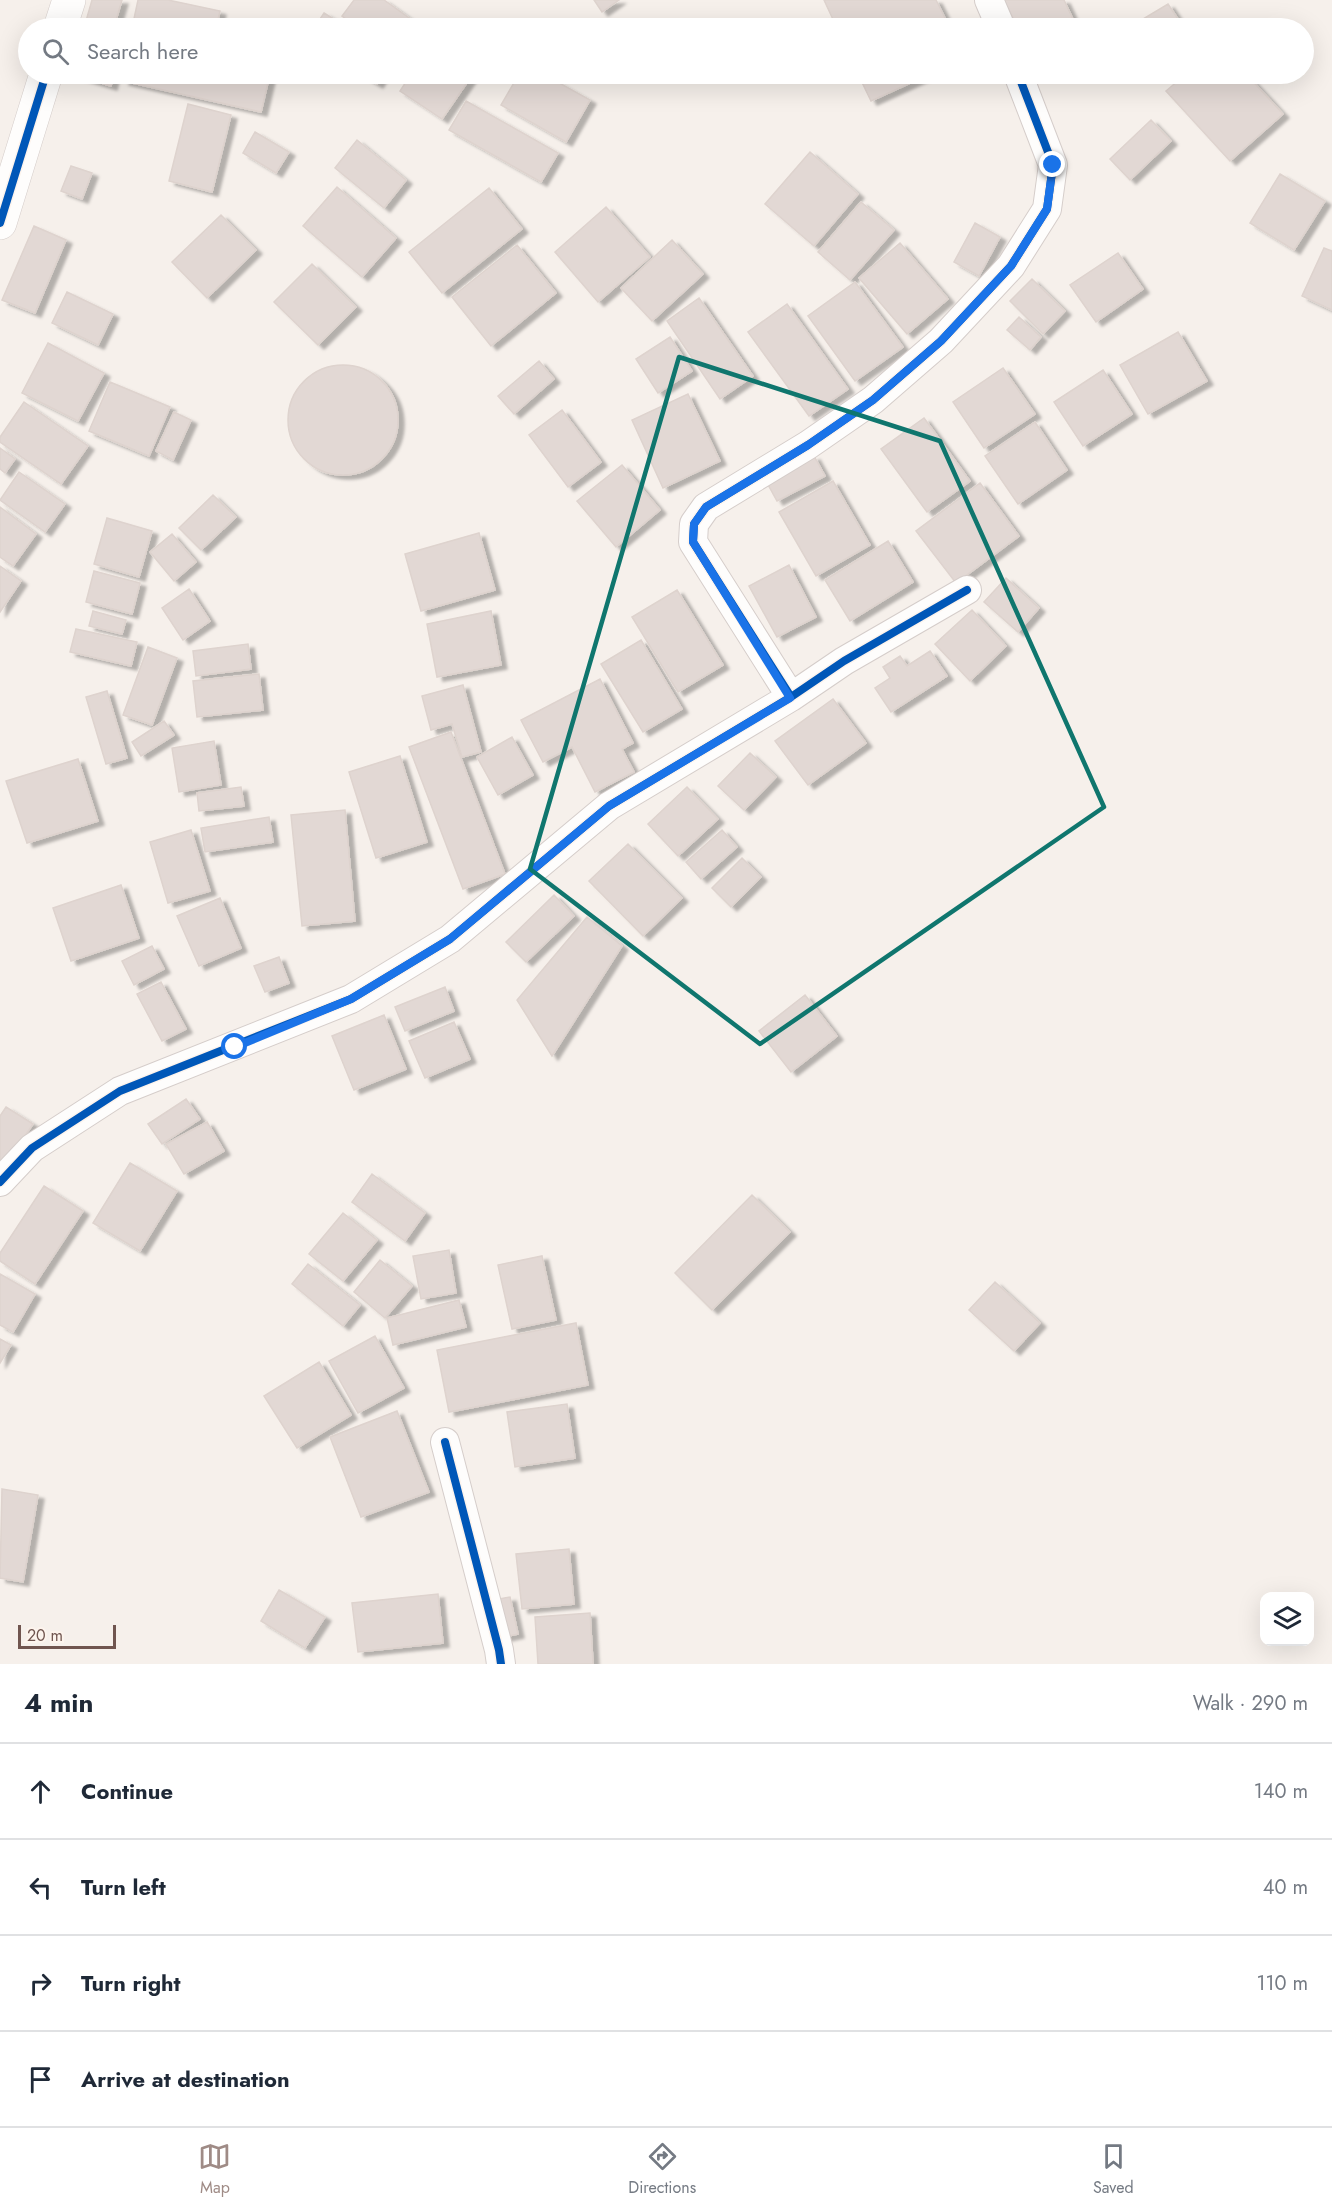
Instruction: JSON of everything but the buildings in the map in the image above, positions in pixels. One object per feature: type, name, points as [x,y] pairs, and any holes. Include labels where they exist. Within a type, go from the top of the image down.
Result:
[{"type":"street","points":[[63,18],[69,0]]},
{"type":"street","points":[[989,0],[996,18]]},
{"type":"street","points":[[0,223],[43,84]]},
{"type":"street","points":[[790,698],[693,542],[694,524],[706,507],[808,445],[873,400],[941,341],[1011,266],[1047,209],[1053,165],[1022,84]]},
{"type":"street","points":[[0,1182],[32,1148],[120,1091],[351,999],[440,945],[609,806],[790,698],[844,661],[968,590]]},
{"type":"street","points":[[445,1442],[500,1650],[501,1664]]},
{"type":"highlighted area","points":[[679,357],[940,441],[1104,807],[760,1044],[530,869]]},
{"type":"cycle path","points":[[0,223],[43,84]]},
{"type":"cycle path","points":[[791,697],[693,542],[694,524],[706,507],[808,445],[873,400],[941,341],[1011,266],[1047,209],[1053,165],[1022,84]]},
{"type":"cycle path","points":[[0,1182],[32,1148],[120,1091],[351,999],[450,939],[609,806],[791,697],[844,661],[967,590]]},
{"type":"cycle path","points":[[445,1442],[501,1664]]},
{"type":"route","points":[[235,1047],[351,999],[450,939],[509,887],[609,806],[790,698],[693,542],[694,524],[706,507],[808,445],[873,400],[941,341],[1011,266],[1047,209],[1053,165]]}]
